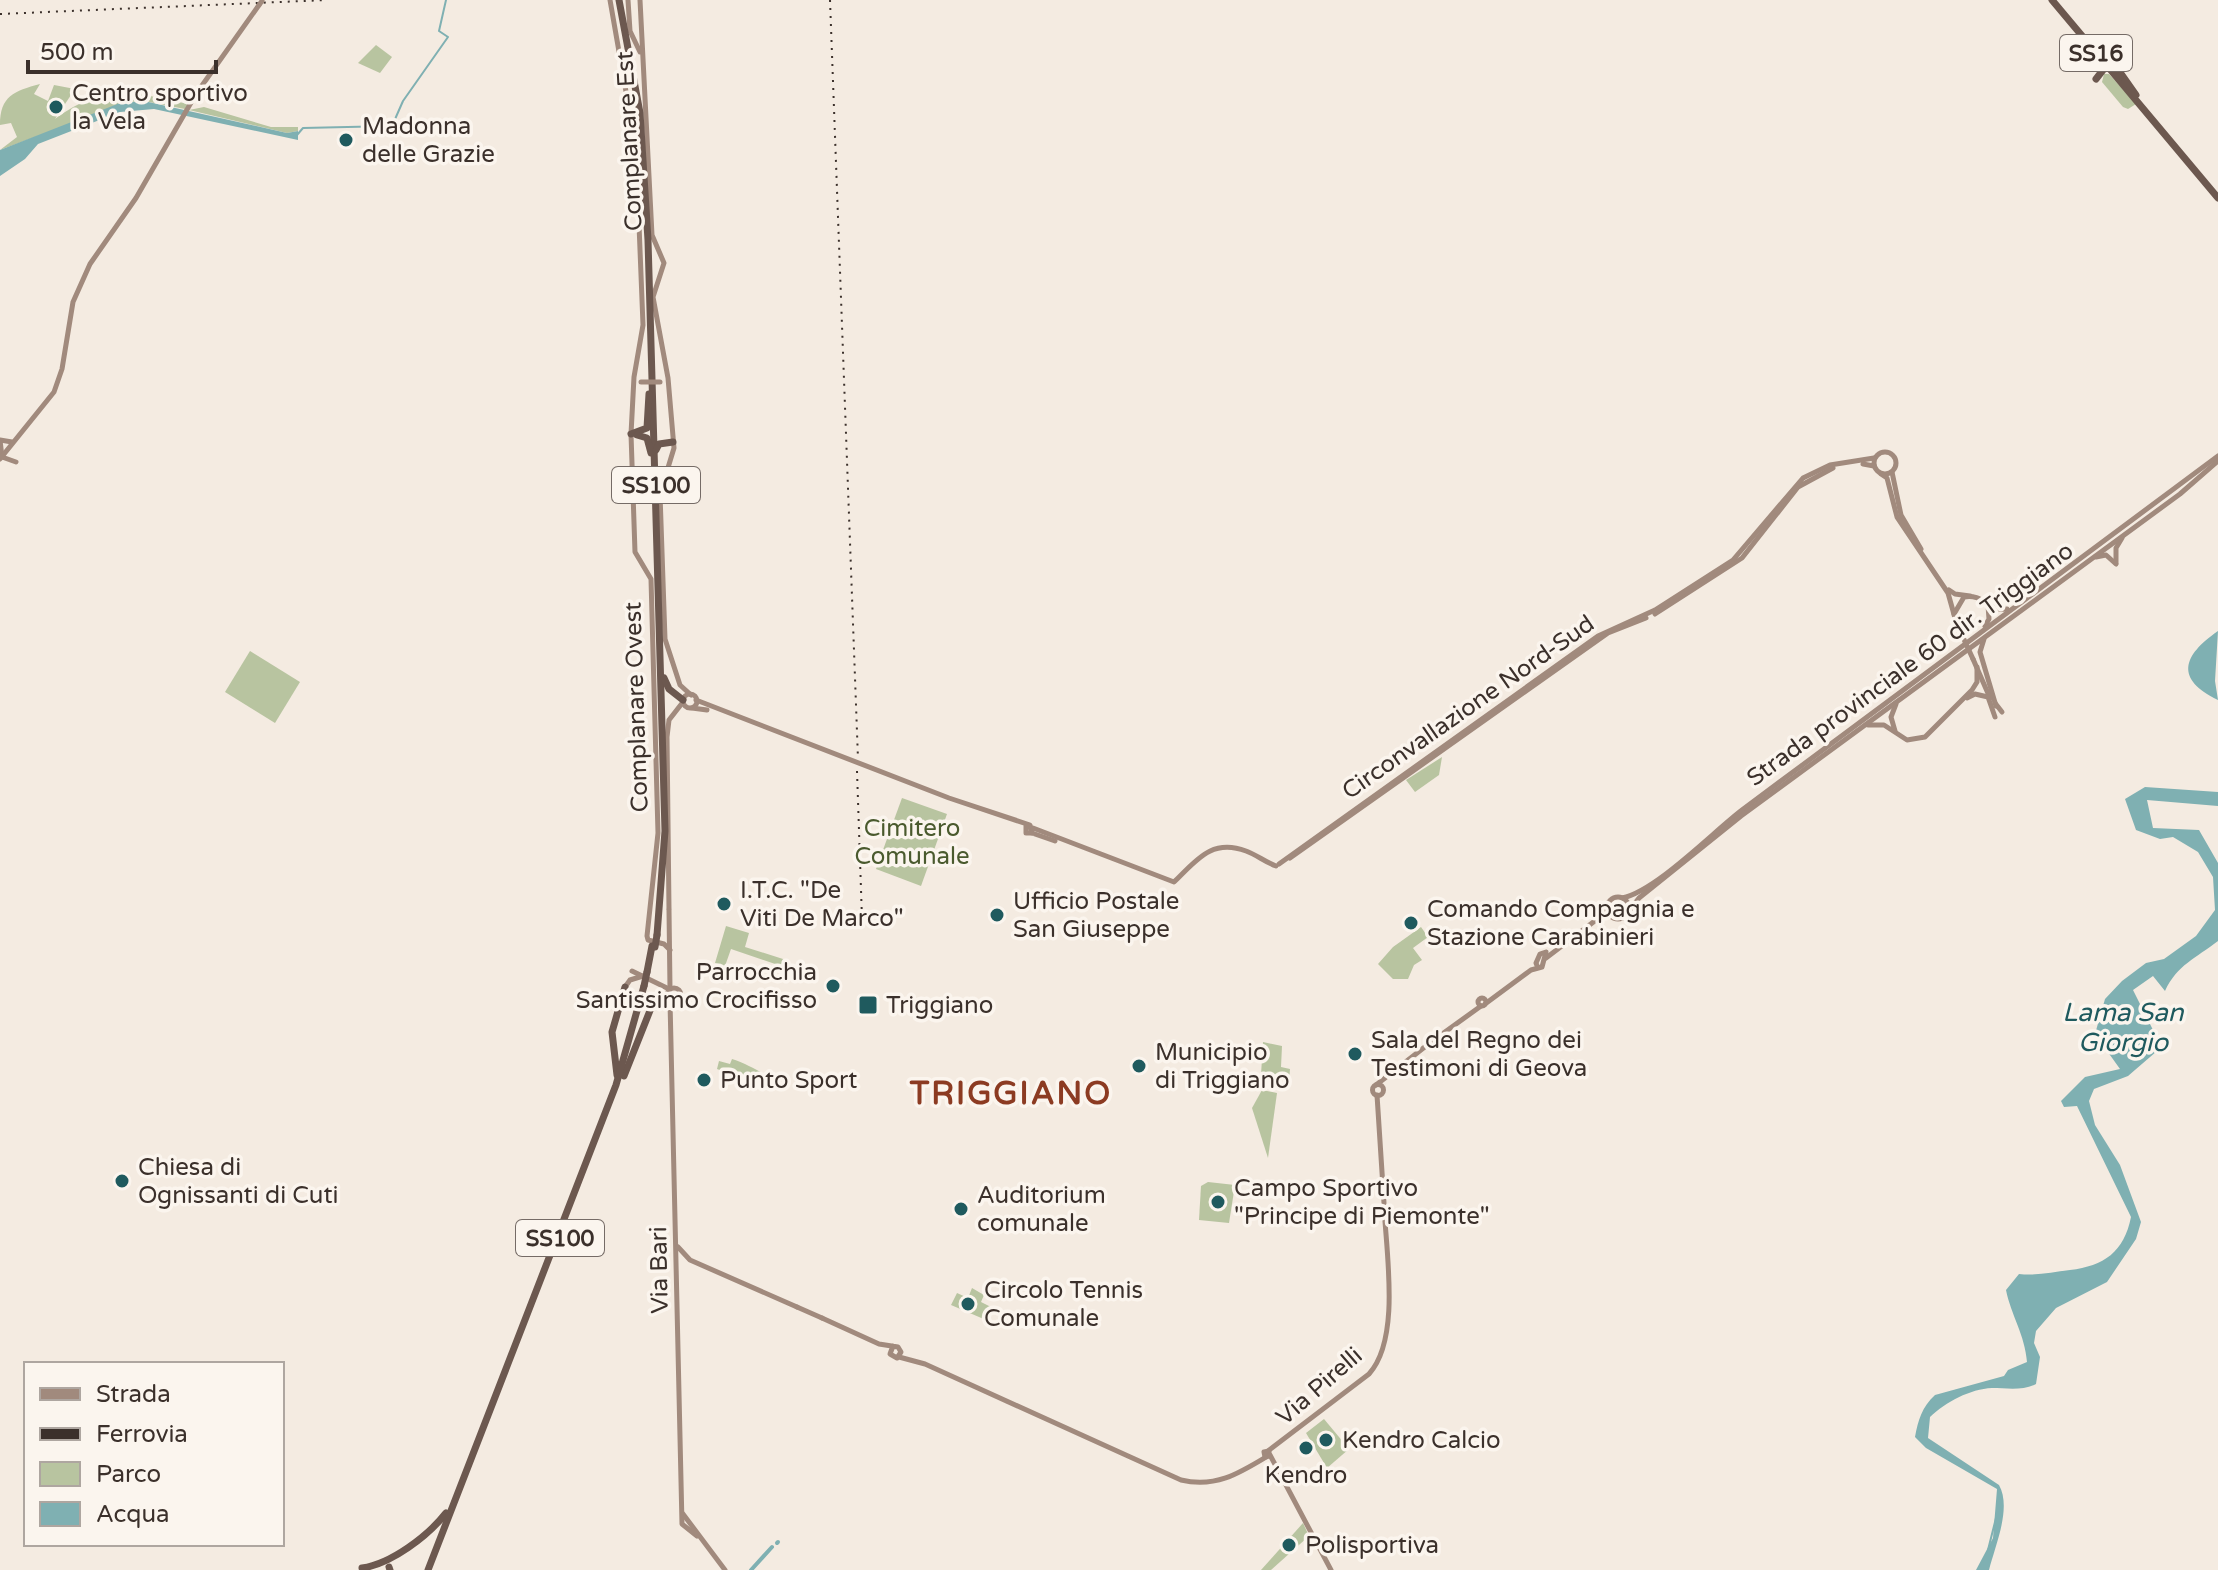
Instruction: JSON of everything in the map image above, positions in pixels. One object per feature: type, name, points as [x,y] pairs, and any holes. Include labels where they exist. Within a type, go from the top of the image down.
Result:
[{"type":"highway","name":"SS100","points":[[610,1108],[630,1054],[649,985],[647,973],[655,941],[665,826],[639,138],[618,0]]},
{"type":"highway","name":"SS100","points":[[618,0],[643,147],[655,438],[662,832],[655,941]]},
{"type":"highway","name":"SS16","points":[[2054,0],[2218,195]]},
{"type":"highway","points":[[2087,39],[2108,58],[2121,57],[2117,68],[2136,97]]},
{"type":"highway","points":[[2087,39],[2103,65],[2099,76],[2110,74],[2136,97]]},
{"type":"highway","name":"SS100","points":[[631,434],[642,433],[648,426],[650,388]]},
{"type":"highway","name":"SS100","points":[[631,434],[647,438],[653,454]]},
{"type":"highway","name":"SS100","points":[[655,438],[673,442]]},
{"type":"highway","name":"SS100","points":[[653,454],[659,444],[673,442]]},
{"type":"highway","name":"SS100","points":[[660,643],[665,682],[686,703]]},
{"type":"highway","name":"SS100","points":[[625,987],[614,1023],[614,1034],[625,1038],[649,985]]},
{"type":"highway","name":"SS100","points":[[429,1569],[652,1005],[668,999]]},
{"type":"highway","name":"SS100","points":[[429,1569],[616,1085],[638,1010]]},
{"type":"highway","name":"SS100","points":[[614,1023],[616,1085]]},
{"type":"highway","name":"SS100","points":[[362,1568],[386,1568],[392,1556],[421,1536],[452,1505]]},
{"type":"highway","points":[[421,1536],[429,1536],[435,1542],[429,1569]]},
{"type":"main road","name":"Complanare Ovest","points":[[610,0],[636,149],[643,325],[634,377],[631,434],[635,552],[651,579],[658,833],[655,941]]},
{"type":"main road","points":[[628,0],[634,33],[641,31]]},
{"type":"main road","name":"Complanare Est","points":[[640,0],[652,235],[664,263],[653,297],[668,373],[673,442],[673,454],[661,487],[665,639],[680,685],[694,698]]},
{"type":"main road","points":[[1,458],[57,385],[70,312],[90,264],[136,198],[187,109],[261,2]]},
{"type":"main road","points":[[632,24],[641,17]]},
{"type":"main road","points":[[632,24],[642,57]]},
{"type":"main road","points":[[660,382],[668,373]]},
{"type":"main road","points":[[634,377],[641,382],[660,382],[669,387]]},
{"type":"main road","points":[[633,390],[641,382]]},
{"type":"main road","points":[[1,458],[0,440],[10,443],[17,440]]},
{"type":"main road","points":[[1,458],[16,462],[13,453],[17,440]]},
{"type":"main road","points":[[1993,703],[1961,633],[1948,593],[1903,528],[1887,478],[1874,466],[1874,458],[1883,452],[1892,454],[1896,461],[1892,472],[1896,500],[1908,530],[1952,593],[1970,596],[2006,610],[2036,592]]},
{"type":"main road","name":"Circonvallazione Nord-Sud","points":[[1278,865],[1598,636],[1655,610],[1733,560],[1803,478],[1830,465],[1874,458]]},
{"type":"main road","points":[[1595,921],[1625,917],[1639,898],[1741,816],[2138,524],[2218,459]]},
{"type":"main road","name":"Strada provinciale 60 dir. Triggiano","points":[[1622,898],[1638,892],[1679,862],[1742,810],[1978,633],[2218,459]]},
{"type":"main road","name":"Circonvallazione Nord-Sud","points":[[1278,865],[1608,633],[1656,613],[1735,563],[1805,481],[1838,467],[1874,466]]},
{"type":"main road","points":[[1881,474],[1892,472]]},
{"type":"main road","points":[[2075,570],[2103,555],[2116,564],[2119,542],[2138,524]]},
{"type":"main road","points":[[1955,618],[1958,603],[1970,596]]},
{"type":"main road","points":[[1978,633],[1989,619],[1987,604]]},
{"type":"main road","points":[[1991,631],[1981,643],[1980,652],[1995,717]]},
{"type":"main road","points":[[1856,731],[1877,723],[1907,740],[1921,739],[1977,682],[1977,667]]},
{"type":"main road","points":[[680,685],[686,703]]},
{"type":"main road","points":[[1959,703],[1975,694],[1993,703],[2002,712]]},
{"type":"main road","points":[[686,703],[694,698]]},
{"type":"main road","points":[[694,698],[1029,830],[1042,832],[1176,882],[1196,857],[1220,848],[1245,851],[1278,865]]},
{"type":"main road","points":[[668,999],[671,971],[667,737],[669,720],[694,698]]},
{"type":"main road","points":[[1896,732],[1891,717],[1901,698]]},
{"type":"main road","points":[[686,703],[1140,872],[1154,874]]},
{"type":"main road","points":[[665,826],[669,909]]},
{"type":"main road","points":[[1380,1097],[1372,1089],[1481,1004],[1537,966],[1542,967],[1546,955],[1595,921],[1608,903],[1622,898],[1629,911]]},
{"type":"main road","points":[[1608,903],[1608,912],[1614,919]]},
{"type":"main road","points":[[655,941],[669,936]]},
{"type":"main road","points":[[655,941],[670,950]]},
{"type":"main road","points":[[632,971],[647,973]]},
{"type":"main road","points":[[625,987],[632,971]]},
{"type":"main road","points":[[625,987],[632,971]]},
{"type":"main road","points":[[671,971],[680,990],[672,1015]]},
{"type":"main road","points":[[630,980],[647,973]]},
{"type":"main road","points":[[649,985],[680,990]]},
{"type":"main road","points":[[649,985],[668,999],[678,1001]]},
{"type":"main road","name":"Via Bari","points":[[668,999],[672,1015],[681,1509],[687,1526],[725,1570]]},
{"type":"main road","points":[[1380,1084],[1380,1097]]},
{"type":"main road","name":"Via Pirelli","points":[[900,1354],[1181,1480],[1216,1482],[1254,1464],[1369,1374],[1384,1345],[1388,1300],[1380,1097]]},
{"type":"main road","points":[[677,1242],[689,1259]]},
{"type":"main road","points":[[677,1257],[689,1259],[879,1344],[893,1346],[900,1354]]},
{"type":"main road","points":[[678,1269],[689,1259]]},
{"type":"main road","points":[[879,1344],[890,1354],[900,1354]]},
{"type":"main road","points":[[890,1354],[893,1346]]},
{"type":"main road","points":[[1267,1455],[1331,1570]]},
{"type":"green space","points":[[376,45],[392,57],[380,73],[358,63]]},
{"type":"green space","points":[[2104,74],[2109,74],[2136,104],[2128,109],[2123,107],[2102,82]]},
{"type":"green space","points":[[40,84],[34,94],[48,101],[54,85],[75,89],[55,119],[88,100],[119,94],[151,96],[188,104],[185,109],[144,101],[129,102],[0,150],[17,137],[11,123],[0,125],[6,101],[16,92]]},
{"type":"green space","points":[[204,107],[271,127],[298,127],[298,131],[287,133],[189,110]]},
{"type":"green space","points":[[250,651],[300,682],[275,723],[225,692]]},
{"type":"green space","points":[[1442,757],[1439,775],[1415,792],[1406,780]]},
{"type":"green space","name":"Cimitero Comunale","points":[[902,798],[947,814],[921,886],[876,869]]},
{"type":"green space","points":[[726,926],[749,933],[745,947],[783,959],[781,966],[731,949],[725,966],[715,963]]},
{"type":"green space","points":[[1421,927],[1428,937],[1413,948],[1422,960],[1414,965],[1408,979],[1393,979],[1378,964],[1393,947]]},
{"type":"green space","points":[[1263,1042],[1282,1046],[1281,1067],[1290,1069],[1289,1082],[1261,1075]]},
{"type":"green space","points":[[732,1059],[775,1078],[772,1089],[717,1069],[719,1061],[730,1064]]},
{"type":"green space","points":[[1262,1090],[1277,1093],[1268,1158],[1252,1108]]},
{"type":"green space","name":"Campo Sportivo \"Principe di Piemonte\"","points":[[1208,1182],[1235,1185],[1229,1223],[1199,1220],[1201,1186]]},
{"type":"green space","name":"Circolo Tennis Comunale","points":[[972,1288],[984,1295],[981,1302],[991,1307],[986,1320],[951,1305],[957,1293],[968,1298]]},
{"type":"green space","name":"Kendro Calcio","points":[[1324,1419],[1349,1449],[1327,1468],[1306,1433]]},
{"type":"green space","name":"Polisportiva","points":[[1303,1523],[1309,1536],[1271,1570],[1261,1570]]},
{"type":"water","points":[[144,101],[287,133],[298,131],[298,140],[154,109],[120,112],[38,144],[25,159],[0,176],[0,150],[120,103]]},
{"type":"water","points":[[2218,631],[2215,681],[2218,700],[2195,684],[2188,667],[2197,649]]},
{"type":"water","name":"Lama San Giorgio","points":[[2145,787],[2218,792],[2218,806],[2147,800],[2153,828],[2199,830],[2218,863],[2218,941],[2181,968],[2165,991],[2153,976],[2133,990],[2157,1038],[2157,1051],[2128,1076],[2094,1089],[2089,1101],[2095,1125],[2120,1165],[2141,1222],[2136,1239],[2107,1282],[2056,1308],[2036,1331],[2034,1343],[2040,1357],[2036,1384],[1975,1391],[1951,1401],[1930,1417],[1928,1438],[1999,1485],[2003,1494],[2001,1527],[1989,1570],[1976,1570],[1993,1538],[1997,1489],[1926,1448],[1915,1437],[1919,1419],[1935,1395],[2004,1376],[2008,1370],[2027,1362],[2024,1343],[2006,1290],[2019,1274],[2082,1268],[2102,1261],[2118,1248],[2131,1217],[2077,1106],[2064,1107],[2061,1101],[2085,1077],[2120,1069],[2095,1034],[2105,999],[2146,963],[2164,959],[2196,936],[2215,910],[2213,877],[2198,852],[2173,837],[2160,839],[2136,830],[2125,799]]},
{"type":"waterway","points":[[297,135],[303,128],[392,126],[403,101],[448,37],[439,31],[446,0]]},
{"type":"waterway","points":[[1988,1550],[1996,1518]]},
{"type":"waterway","points":[[751,1570],[772,1547]]},
{"type":"railway","points":[[0,14],[327,0]]},
{"type":"railway","points":[[830,0],[858,759]]},
{"type":"railway","points":[[857,771],[862,919]]},
{"type":"place","name":"Centro sportivo la Vela","points":[[56,107]]},
{"type":"place","name":"Madonna delle Grazie","points":[[346,140]]},
{"type":"place","name":"I.T.C. \"De Viti De Marco\"","points":[[724,904]]},
{"type":"place","name":"Ufficio Postale San Giuseppe","points":[[997,915]]},
{"type":"place","name":"Comando Compagnia e Stazione Carabinieri","points":[[1411,923]]},
{"type":"place","name":"Parrocchia Santissimo Crocifisso","points":[[833,986]]},
{"type":"place","name":"Triggiano","points":[[868,1005]]},
{"type":"place","name":"Sala del Regno dei Testimoni di Geova","points":[[1355,1054]]},
{"type":"place","name":"Municipio di Triggiano","points":[[1139,1066]]},
{"type":"place","name":"Punto Sport","points":[[704,1080]]},
{"type":"place","name":"Chiesa di Ognissanti di Cuti","points":[[122,1181]]},
{"type":"place","name":"Campo Sportivo \"Principe di Piemonte\"","points":[[1218,1202]]},
{"type":"place","name":"Auditorium comunale","points":[[961,1209]]},
{"type":"place","name":"Circolo Tennis Comunale","points":[[968,1304]]},
{"type":"place","name":"Kendro Calcio","points":[[1326,1440]]},
{"type":"place","name":"Kendro","points":[[1306,1448]]},
{"type":"place","name":"Polisportiva","points":[[1289,1545]]},
{"type":"district","name":"TRIGGIANO","points":[[1011,1093]]}]
